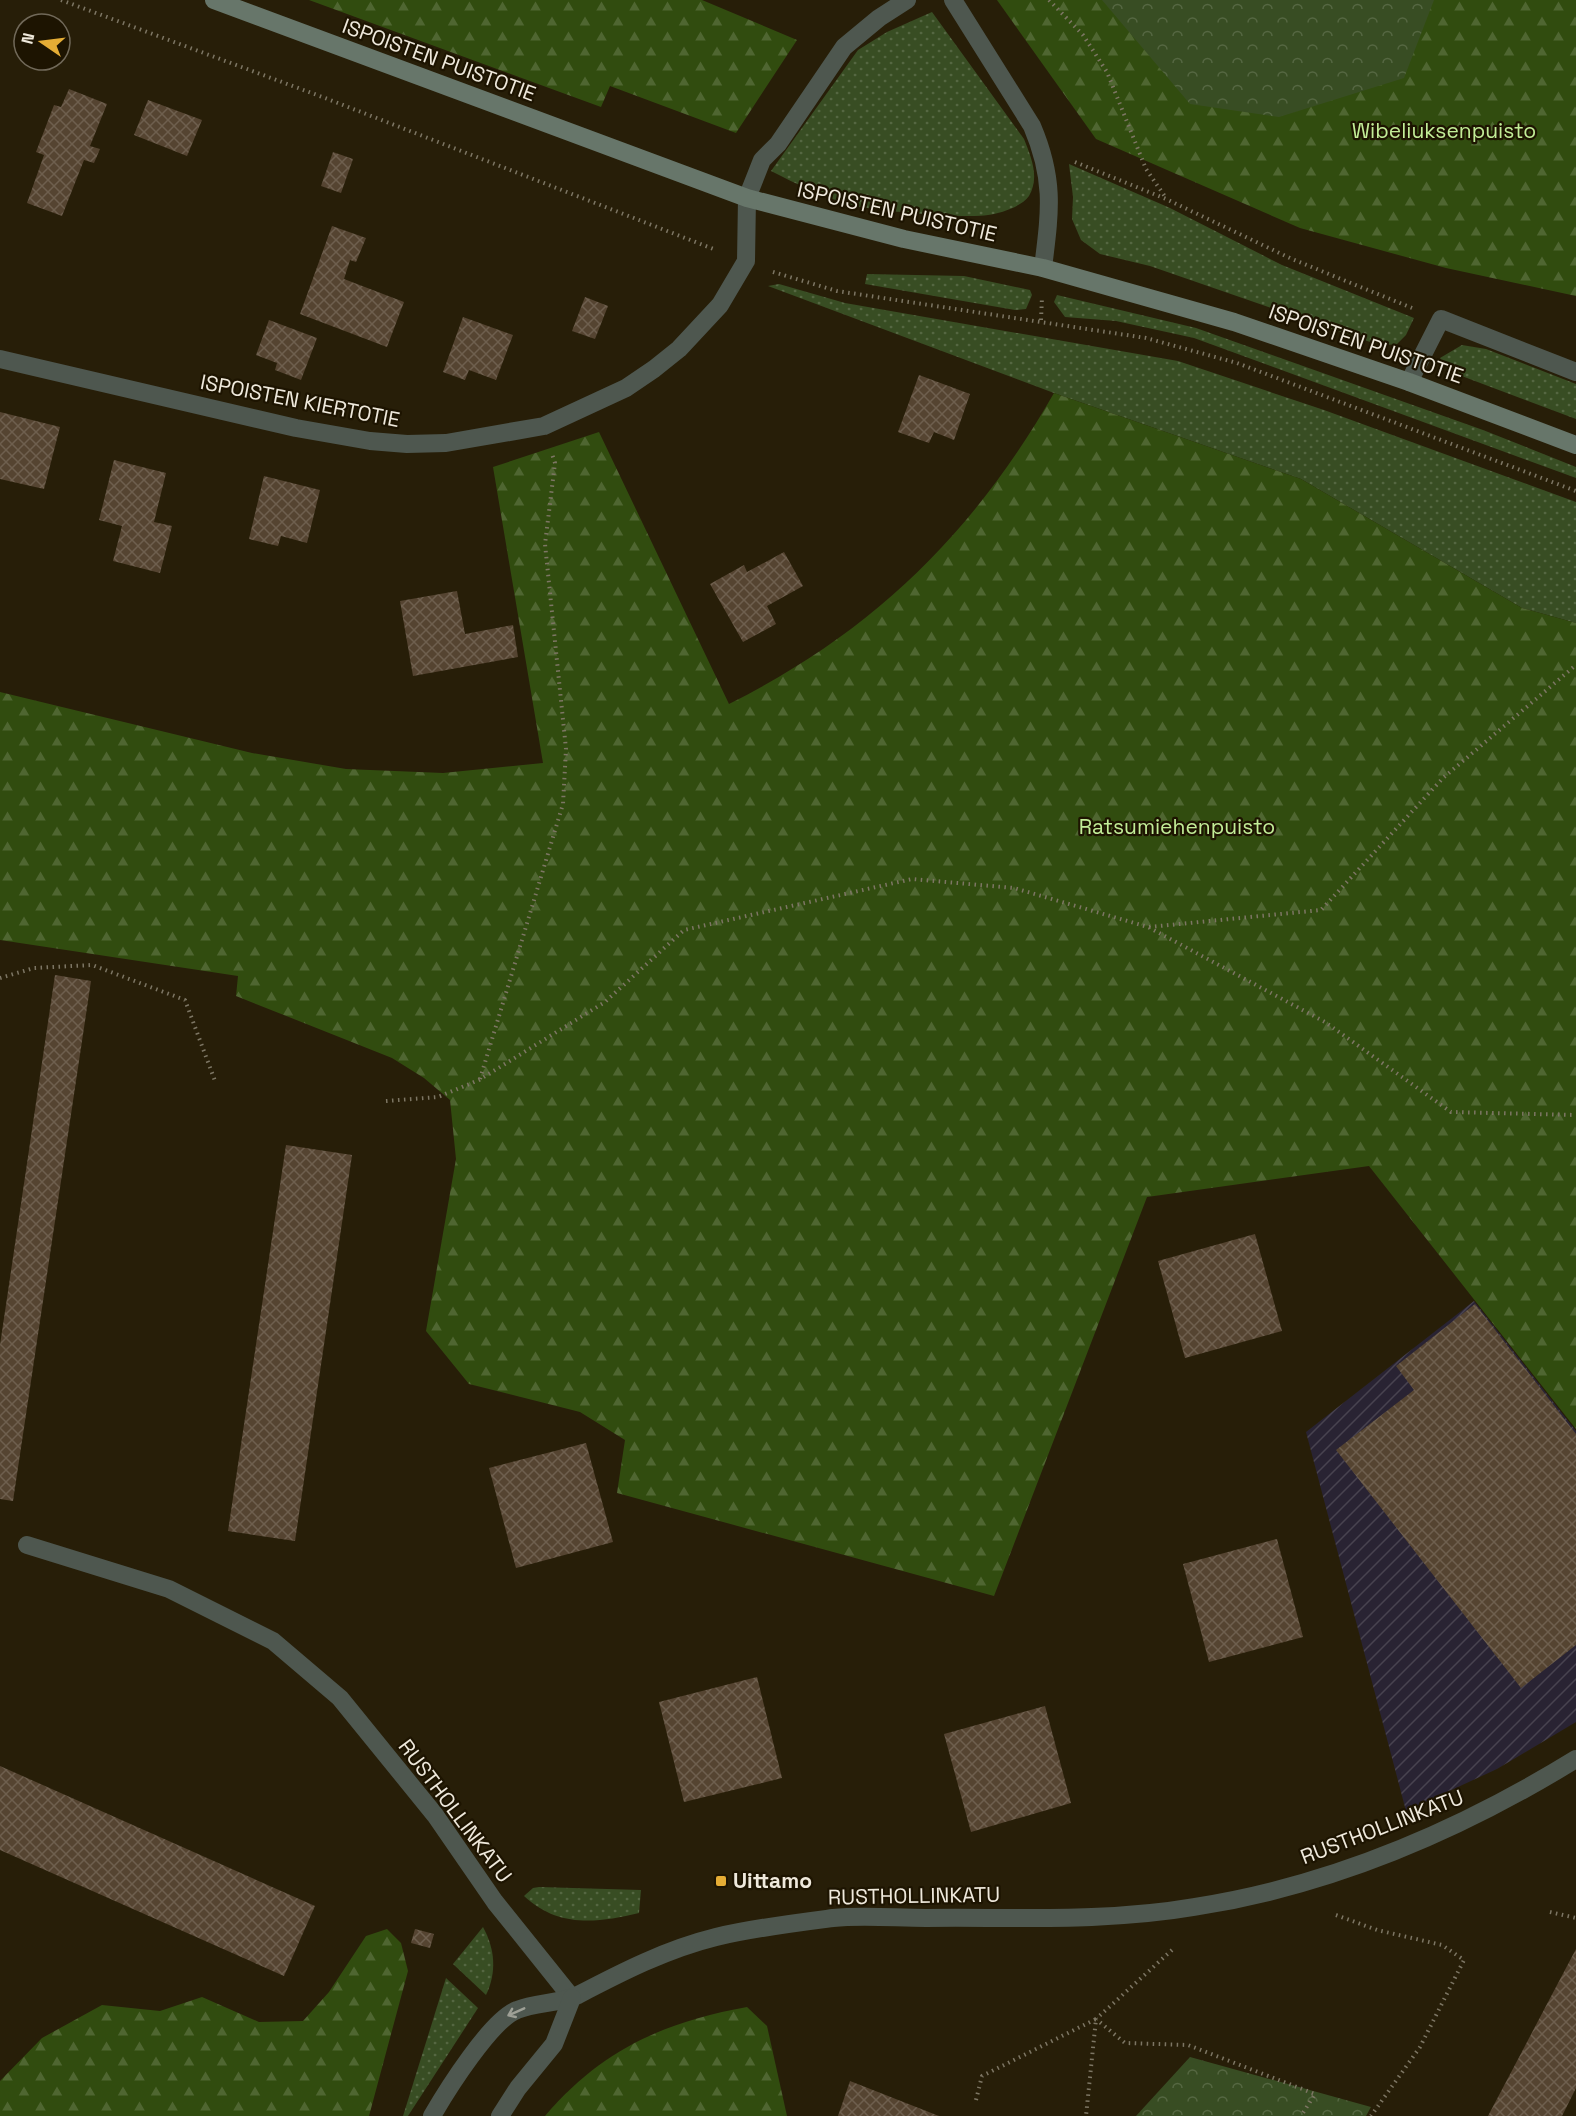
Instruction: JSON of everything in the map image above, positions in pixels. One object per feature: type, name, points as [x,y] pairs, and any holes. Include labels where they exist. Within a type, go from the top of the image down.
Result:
[{"type":"main road","name":"ISPOISTEN PUISTOTIE","points":[[214,0],[747,198],[904,239],[1043,268],[1234,322],[1409,382],[1576,445]]},
{"type":"street","name":"ISPOISTEN KIERTOTIE","points":[[0,359],[296,428],[370,441],[407,444],[446,443],[544,426],[626,388],[654,369],[697,331],[720,305],[746,261],[747,198],[762,160],[778,144],[844,47],[879,18],[908,0]]},
{"type":"street","points":[[953,0],[1032,126],[1041,148],[1050,182],[1050,211],[1043,268]]},
{"type":"street","points":[[1409,382],[1441,319],[1576,372]]},
{"type":"street","name":"RUSTHOLLINKATU","points":[[27,1545],[169,1589],[273,1641],[340,1698],[435,1815],[495,1902],[572,1998],[627,1970],[716,1937],[835,1918],[1125,1914],[1194,1907],[1280,1888],[1355,1866],[1440,1833],[1521,1793],[1576,1759]]},
{"type":"street","points":[[432,2116],[471,2058],[501,2020],[517,2010],[572,1998]]},
{"type":"street","points":[[500,2116],[518,2088],[554,2044],[572,1998]]},
{"type":"path","points":[[61,0],[325,98],[717,250]]},
{"type":"path","points":[[1049,0],[1083,35],[1107,72],[1146,169],[1166,199]]},
{"type":"path","points":[[1041,148],[1166,199],[1292,259],[1441,319]]},
{"type":"path","points":[[778,274],[837,291],[1146,338],[1237,363],[1576,491]]},
{"type":"path","points":[[479,1080],[563,804],[566,776],[566,749],[545,544],[555,463],[544,426]]},
{"type":"path","points":[[1148,927],[1321,910],[1443,778],[1576,665]]},
{"type":"path","points":[[387,1101],[438,1097],[479,1080],[604,1002],[684,930],[912,879],[1014,888],[1148,927],[1325,1022],[1451,1112],[1576,1115]]},
{"type":"path","points":[[0,978],[34,968],[93,965],[184,1000],[215,1081]]},
{"type":"path","points":[[1550,1912],[1576,1918]]},
{"type":"path","points":[[1336,1915],[1377,1930],[1442,1945],[1464,1960],[1420,2047],[1371,2116]]},
{"type":"path","points":[[976,2100],[982,2076],[1096,2019],[1172,1950]]},
{"type":"path","points":[[1086,2116],[1096,2019]]},
{"type":"path","points":[[1096,2019],[1125,2043],[1188,2045],[1315,2094],[1300,2116]]},
{"type":"shaded area","points":[[1474,1301],[1576,1431],[1576,1722],[1497,1769],[1406,1811],[1306,1432]]},
{"type":"green space","points":[[309,0],[702,0],[797,40],[736,133],[610,86],[601,107]]},
{"type":"green space","name":"Wibeliuksenpuisto","points":[[997,0],[1576,0],[1576,296],[1446,268],[1300,228],[1096,139]]},
{"type":"green space","points":[[1102,0],[1434,0],[1404,78],[1279,117],[1190,104]]},
{"type":"green space","points":[[932,12],[1024,139],[1032,160],[1034,174],[1032,189],[1025,200],[1005,211],[976,216],[879,210],[851,205],[831,198],[771,171],[858,50],[887,32]]},
{"type":"green space","points":[[1069,164],[1170,208],[1282,265],[1414,318],[1406,335],[1396,345],[1373,343],[1150,266],[1100,254],[1081,240],[1072,219],[1073,197]]},
{"type":"green space","points":[[867,274],[964,276],[1030,290],[1032,295],[1026,309],[1015,310],[865,284]]},
{"type":"green space","points":[[779,284],[845,303],[1178,361],[1324,410],[1576,502],[1576,623],[1522,608],[1301,479],[1054,393],[768,286]]},
{"type":"green space","points":[[1057,295],[1196,328],[1483,430],[1576,467],[1576,478],[1194,338],[1116,321],[1065,317],[1054,302]]},
{"type":"green space","points":[[1462,345],[1486,349],[1576,384],[1576,419],[1459,375],[1446,367],[1440,358]]},
{"type":"green space","name":"Ratsumiehenpuisto","points":[[1054,393],[1301,479],[1522,608],[1576,623],[1576,1429],[1369,1166],[1147,1197],[994,1596],[617,1493],[625,1440],[580,1412],[469,1384],[426,1331],[456,1159],[450,1100],[424,1078],[392,1058],[236,996],[238,976],[0,940],[0,692],[252,753],[346,769],[443,773],[543,763],[493,467],[599,432],[729,704],[830,644],[874,611],[916,574],[954,534],[989,491],[1023,444]]},
{"type":"green space","points":[[533,1888],[641,1890],[639,1913],[593,1920],[564,1918],[550,1914],[524,1896]]},
{"type":"green space","points":[[483,1927],[490,1944],[493,1961],[492,1978],[486,1995],[453,1964]]},
{"type":"green space","points":[[387,1929],[401,1943],[408,1971],[369,2116],[0,2116],[0,2081],[42,2038],[102,2005],[160,2011],[202,1997],[259,2022],[303,2021],[329,1992],[366,1936]]},
{"type":"green space","points":[[446,1978],[478,2008],[408,2116],[403,2116]]},
{"type":"green space","points":[[747,2007],[767,2026],[787,2116],[545,2116],[589,2073],[636,2042],[688,2021]]},
{"type":"green space","points":[[1190,2057],[1371,2107],[1366,2116],[1136,2116]]},
{"type":"building","points":[[69,89],[107,104],[90,146],[100,149],[94,163],[84,160],[62,216],[27,203],[44,155],[36,152],[54,105],[61,107]]},
{"type":"building","points":[[148,100],[202,120],[187,156],[134,135]]},
{"type":"building","points":[[333,152],[353,159],[341,193],[321,186]]},
{"type":"building","points":[[332,226],[366,238],[356,262],[350,260],[344,279],[404,302],[387,347],[300,314]]},
{"type":"building","points":[[585,297],[608,306],[595,339],[572,331]]},
{"type":"building","points":[[463,317],[513,335],[496,380],[469,370],[465,380],[443,372]]},
{"type":"building","points":[[269,320],[317,338],[301,380],[275,370],[277,363],[256,355]]},
{"type":"building","points":[[919,375],[970,394],[954,440],[934,432],[929,443],[898,432]]},
{"type":"building","points":[[0,412],[60,427],[44,489],[0,479]]},
{"type":"building","points":[[114,460],[166,473],[154,522],[172,526],[160,573],[113,561],[122,526],[99,520]]},
{"type":"building","points":[[264,476],[320,490],[307,543],[281,536],[278,546],[249,539]]},
{"type":"building","points":[[784,552],[803,586],[767,606],[776,624],[743,642],[710,584],[744,565],[747,572]]},
{"type":"building","points":[[457,591],[465,634],[513,625],[518,657],[413,676],[400,601]]},
{"type":"building","points":[[55,975],[91,981],[13,1501],[0,1499],[0,1345]]},
{"type":"building","points":[[286,1145],[352,1155],[295,1541],[228,1531]]},
{"type":"building","points":[[1255,1234],[1282,1331],[1185,1358],[1158,1261]]},
{"type":"building","points":[[1475,1304],[1576,1434],[1576,1645],[1521,1688],[1336,1450],[1414,1390],[1396,1366]]},
{"type":"building","points":[[586,1443],[613,1542],[516,1568],[489,1468]]},
{"type":"building","points":[[1277,1539],[1303,1637],[1209,1662],[1183,1564]]},
{"type":"building","points":[[757,1677],[782,1778],[684,1802],[659,1702]]},
{"type":"building","points":[[1045,1706],[1071,1803],[971,1832],[944,1734]]},
{"type":"building","points":[[0,1766],[315,1906],[284,1976],[0,1850]]},
{"type":"building","points":[[415,1929],[434,1934],[430,1948],[411,1943]]},
{"type":"building","points":[[1576,1949],[1576,2088],[1562,2116],[1488,2116]]},
{"type":"building","points":[[850,2081],[939,2116],[838,2116]]},
{"type":"place","name":"Uittamo","points":[[721,1881]]}]
